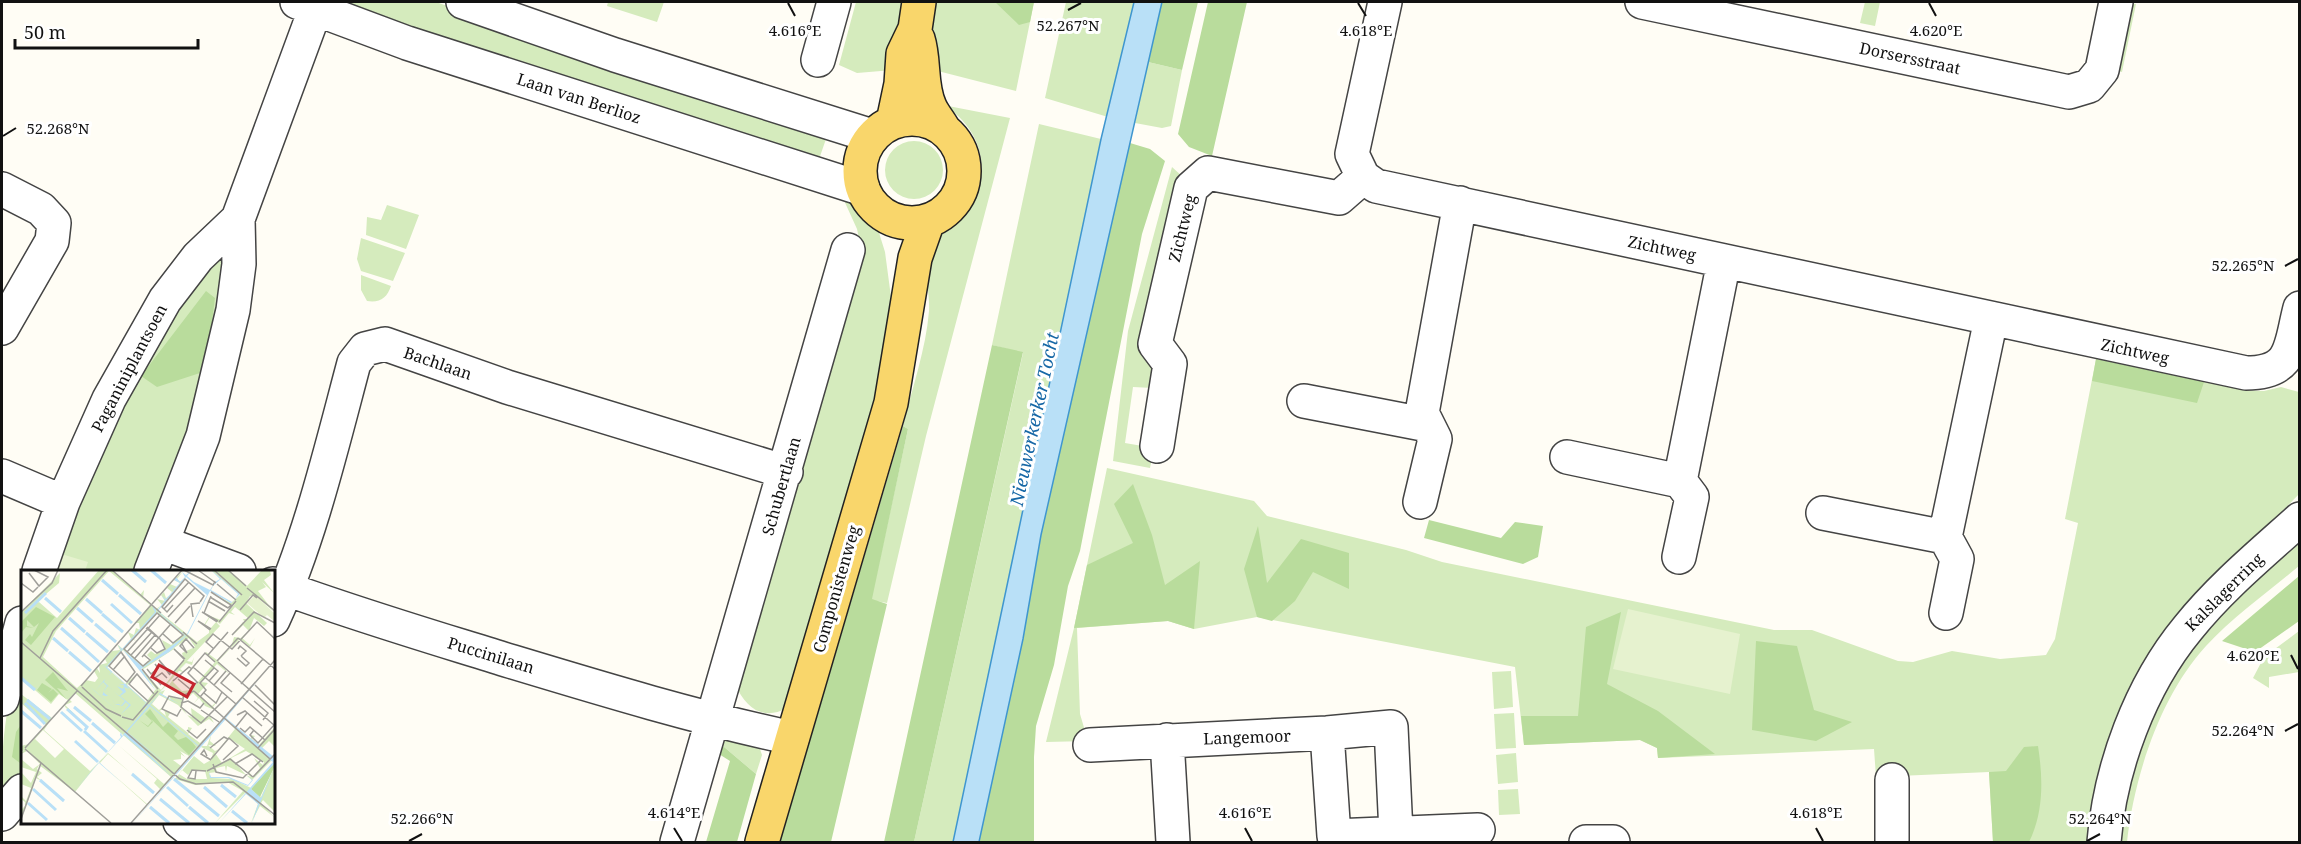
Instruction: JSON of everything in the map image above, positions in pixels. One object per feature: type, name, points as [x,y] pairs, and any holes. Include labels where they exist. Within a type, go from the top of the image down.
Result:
[{"type":"main road","points":[[917,15],[923,55],[924,84],[929,107],[943,128],[957,142],[964,160],[964,180],[958,198],[945,212],[928,221],[909,224],[891,219],[874,207],[862,189],[859,171],[862,152],[882,129],[903,54],[917,15]]},
{"type":"main road","points":[[882,129],[910,118],[928,120],[943,128]]},
{"type":"main road","name":"Componistenweg","points":[[891,219],[899,247],[903,334]]},
{"type":"main road","name":"Componistenweg","points":[[762,843],[891,403],[915,258],[928,221]]},
{"type":"street","points":[[463,2],[615,55],[882,129]]},
{"type":"street","points":[[818,60],[834,2]]},
{"type":"street","points":[[1363,177],[1352,154],[1385,2]]},
{"type":"street","name":"Dorsersstraat","points":[[1642,2],[2069,92],[2089,86],[2102,70],[2116,2]]},
{"type":"street","name":"Laan van Berlioz","points":[[306,6],[407,43],[862,189]]},
{"type":"street","name":"Paganiniplantsoen","points":[[157,557],[203,436],[232,310],[239,264],[238,219],[306,6]]},
{"type":"street","name":"Zichtweg","points":[[1157,446],[1170,364],[1155,344],[1191,188],[1208,173],[1339,198],[1363,177],[1376,186],[2246,374],[2262,374],[2280,367],[2288,354],[2300,308]]},
{"type":"street","points":[[2,189],[41,209],[54,223],[52,241],[2,328]]},
{"type":"street","points":[[1420,502],[1434,439],[1422,413],[1460,203]]},
{"type":"street","name":"Paganiniplantsoen","points":[[39,570],[63,502],[109,399],[165,300],[198,257],[238,219]]},
{"type":"street","name":"Schubertlaan","points":[[677,843],[786,472],[848,250]]},
{"type":"street","points":[[1680,481],[1724,261]]},
{"type":"street","points":[[1946,613],[1957,559],[1945,537],[1991,319]]},
{"type":"street","name":"Bachlaan","points":[[274,615],[280,586],[314,509],[354,363],[365,349],[385,344],[507,387],[786,472]]},
{"type":"street","points":[[1304,401],[1428,425]]},
{"type":"street","points":[[1567,457],[1680,481],[1692,497],[1680,556]]},
{"type":"street","points":[[2,476],[63,502]]},
{"type":"street","points":[[1823,513],[1945,537]]},
{"type":"street","name":"Kalslagerring","points":[[2104,843],[2111,797],[2121,757],[2137,713],[2162,664],[2202,611],[2300,519]]},
{"type":"street","points":[[157,557],[233,570]]},
{"type":"street","name":"Puccinilaan","points":[[280,586],[435,638],[712,721]]},
{"type":"street","points":[[2,699],[21,627]]},
{"type":"street","points":[[712,721],[792,738]]},
{"type":"street","name":"Langemoor","points":[[1090,745],[1327,733],[1391,727],[1396,833]]},
{"type":"street","points":[[1327,733],[1334,836],[1478,830]]},
{"type":"street","points":[[1167,740],[1173,843]]},
{"type":"street","points":[[1892,780],[1892,843]]},
{"type":"street","points":[[2,814],[21,792]]},
{"type":"street","points":[[182,823],[230,843]]},
{"type":"street","points":[[1586,843],[1613,843]]},
{"type":"green space","points":[[332,2],[436,2],[572,50],[820,127],[826,139],[817,165]]},
{"type":"green space","points":[[608,2],[664,2],[657,22],[607,6]]},
{"type":"green space","points":[[856,2],[906,2],[893,70],[857,73],[839,65]]},
{"type":"green space","points":[[934,2],[1034,2],[1016,91],[930,69],[928,55]]},
{"type":"green space","points":[[995,2],[1034,2],[1030,22],[1019,25]]},
{"type":"green space","points":[[1066,2],[1134,2],[1108,117],[1045,98]]},
{"type":"green space","points":[[1162,2],[1198,2],[1182,70],[1148,62]]},
{"type":"green space","points":[[1208,2],[1247,2],[1212,156],[1189,147],[1178,134]]},
{"type":"green space","points":[[1865,2],[1880,2],[1875,26],[1860,23]]},
{"type":"green space","points":[[2128,3],[2136,4],[2122,72],[2114,70]]},
{"type":"green space","points":[[1148,62],[1182,70],[1171,126],[1162,128],[1135,123]]},
{"type":"green space","points":[[943,105],[1010,118],[926,436],[887,603],[871,600],[908,429],[903,426],[922,354],[927,325],[928,256],[936,232],[961,214],[969,205],[977,191],[981,177],[979,149],[973,136],[965,124]]},
{"type":"green space","points":[[1039,124],[1101,139],[953,842],[914,842],[1023,353],[992,345]]},
{"type":"green space","points":[[914,141],[930,146],[938,154],[943,170],[938,186],[930,194],[914,199],[898,194],[890,186],[885,170],[890,154],[898,146]]},
{"type":"green space","points":[[1130,143],[1150,149],[1165,161],[1142,234],[1080,551],[1068,586],[1054,665],[1036,726],[1034,842],[979,842],[1023,639],[1041,535]]},
{"type":"green space","points":[[1172,167],[1183,177],[1166,225],[1156,276],[1157,346],[1153,388],[1133,387],[1125,443],[1154,448],[1150,468],[1113,461],[1128,331]]},
{"type":"green space","points":[[842,196],[853,198],[876,223],[885,252],[891,297],[889,351],[872,418],[787,708],[778,712],[763,713],[745,701],[736,686],[861,248],[857,229]]},
{"type":"green space","points":[[387,205],[419,215],[406,249],[366,235],[367,217],[381,220]]},
{"type":"green space","points":[[361,238],[405,253],[393,281],[361,271],[357,259]]},
{"type":"green space","points":[[219,260],[228,264],[217,350],[144,570],[45,570],[97,439],[209,261]]},
{"type":"green space","points":[[361,275],[391,286],[387,294],[382,299],[367,301],[361,290]]},
{"type":"green space","points":[[206,291],[215,298],[200,373],[157,387],[141,376]]},
{"type":"green space","points":[[992,345],[1023,352],[914,842],[884,842]]},
{"type":"green space","points":[[2096,359],[2210,383],[2241,386],[2240,390],[2264,391],[2281,387],[2299,392],[2299,494],[2210,586],[2088,842],[1993,842],[1989,772],[1876,777],[1874,749],[1658,758],[1657,748],[1640,740],[1524,745],[1515,667],[1257,617],[1194,629],[1168,621],[1077,628],[1080,714],[1088,741],[1046,742],[1074,628],[1107,468],[1254,501],[1267,516],[1406,550],[1442,562],[1774,630],[1812,630],[1898,661],[1913,662],[1952,651],[2000,659],[2046,655],[2055,639],[2078,523],[2065,519]]},
{"type":"green space","points":[[2096,359],[2204,382],[2197,403],[2092,381]]},
{"type":"green space","points":[[903,426],[908,429],[872,599],[887,604],[831,842],[780,842]]},
{"type":"green space","points":[[1133,484],[1152,535],[1165,585],[1200,561],[1194,629],[1168,621],[1074,628],[1087,565],[1133,543],[1114,504]]},
{"type":"green space","points":[[1429,520],[1501,538],[1515,522],[1543,526],[1538,557],[1523,564],[1424,538]]},
{"type":"green space","points":[[1258,526],[1267,583],[1301,539],[1349,553],[1349,589],[1313,572],[1295,601],[1272,621],[1257,617],[1244,569]]},
{"type":"green space","points":[[2299,542],[2299,566],[2217,635],[2190,666],[2175,689],[2152,738],[2143,765],[2127,842],[2116,842],[2143,734],[2178,667],[2225,609]]},
{"type":"green space","points":[[58,553],[88,562],[85,570],[52,570]]},
{"type":"green space","points":[[2299,576],[2299,621],[2255,652],[2222,641]]},
{"type":"green space","points":[[1628,609],[1740,634],[1730,694],[1613,669]]},
{"type":"green space","points":[[1621,612],[1607,684],[1658,711],[1715,754],[1658,758],[1657,748],[1640,740],[1524,745],[1521,716],[1578,716],[1586,627]]},
{"type":"green space","points":[[2299,631],[2299,672],[2269,677],[2269,688],[2253,678],[2264,657]]},
{"type":"green space","points":[[1756,641],[1797,646],[1814,710],[1852,722],[1816,741],[1752,730]]},
{"type":"green space","points":[[21,647],[21,780],[2,789],[3,750],[13,681]]},
{"type":"green space","points":[[1511,671],[1513,707],[1494,709],[1492,672]]},
{"type":"green space","points":[[1514,713],[1516,748],[1496,749],[1494,714]]},
{"type":"green space","points":[[21,724],[20,763],[12,757],[16,732]]},
{"type":"green space","points":[[745,732],[756,737],[762,755],[756,774],[717,741]]},
{"type":"green space","points":[[717,741],[756,774],[737,842],[706,842],[730,761],[711,749]]},
{"type":"green space","points":[[2038,746],[2041,770],[2040,807],[2029,842],[1993,842],[1989,772],[2006,771],[2024,747]]},
{"type":"green space","points":[[1516,753],[1518,782],[1498,784],[1496,755]]},
{"type":"green space","points":[[1518,789],[1520,814],[1499,815],[1498,790]]},
{"type":"water","points":[[1134,2],[1162,2],[1041,535],[1023,639],[979,842],[953,842],[1101,139]]},
{"type":"water label","name":"Nieuwerkerker Tocht","points":[[1034,419]]}]
